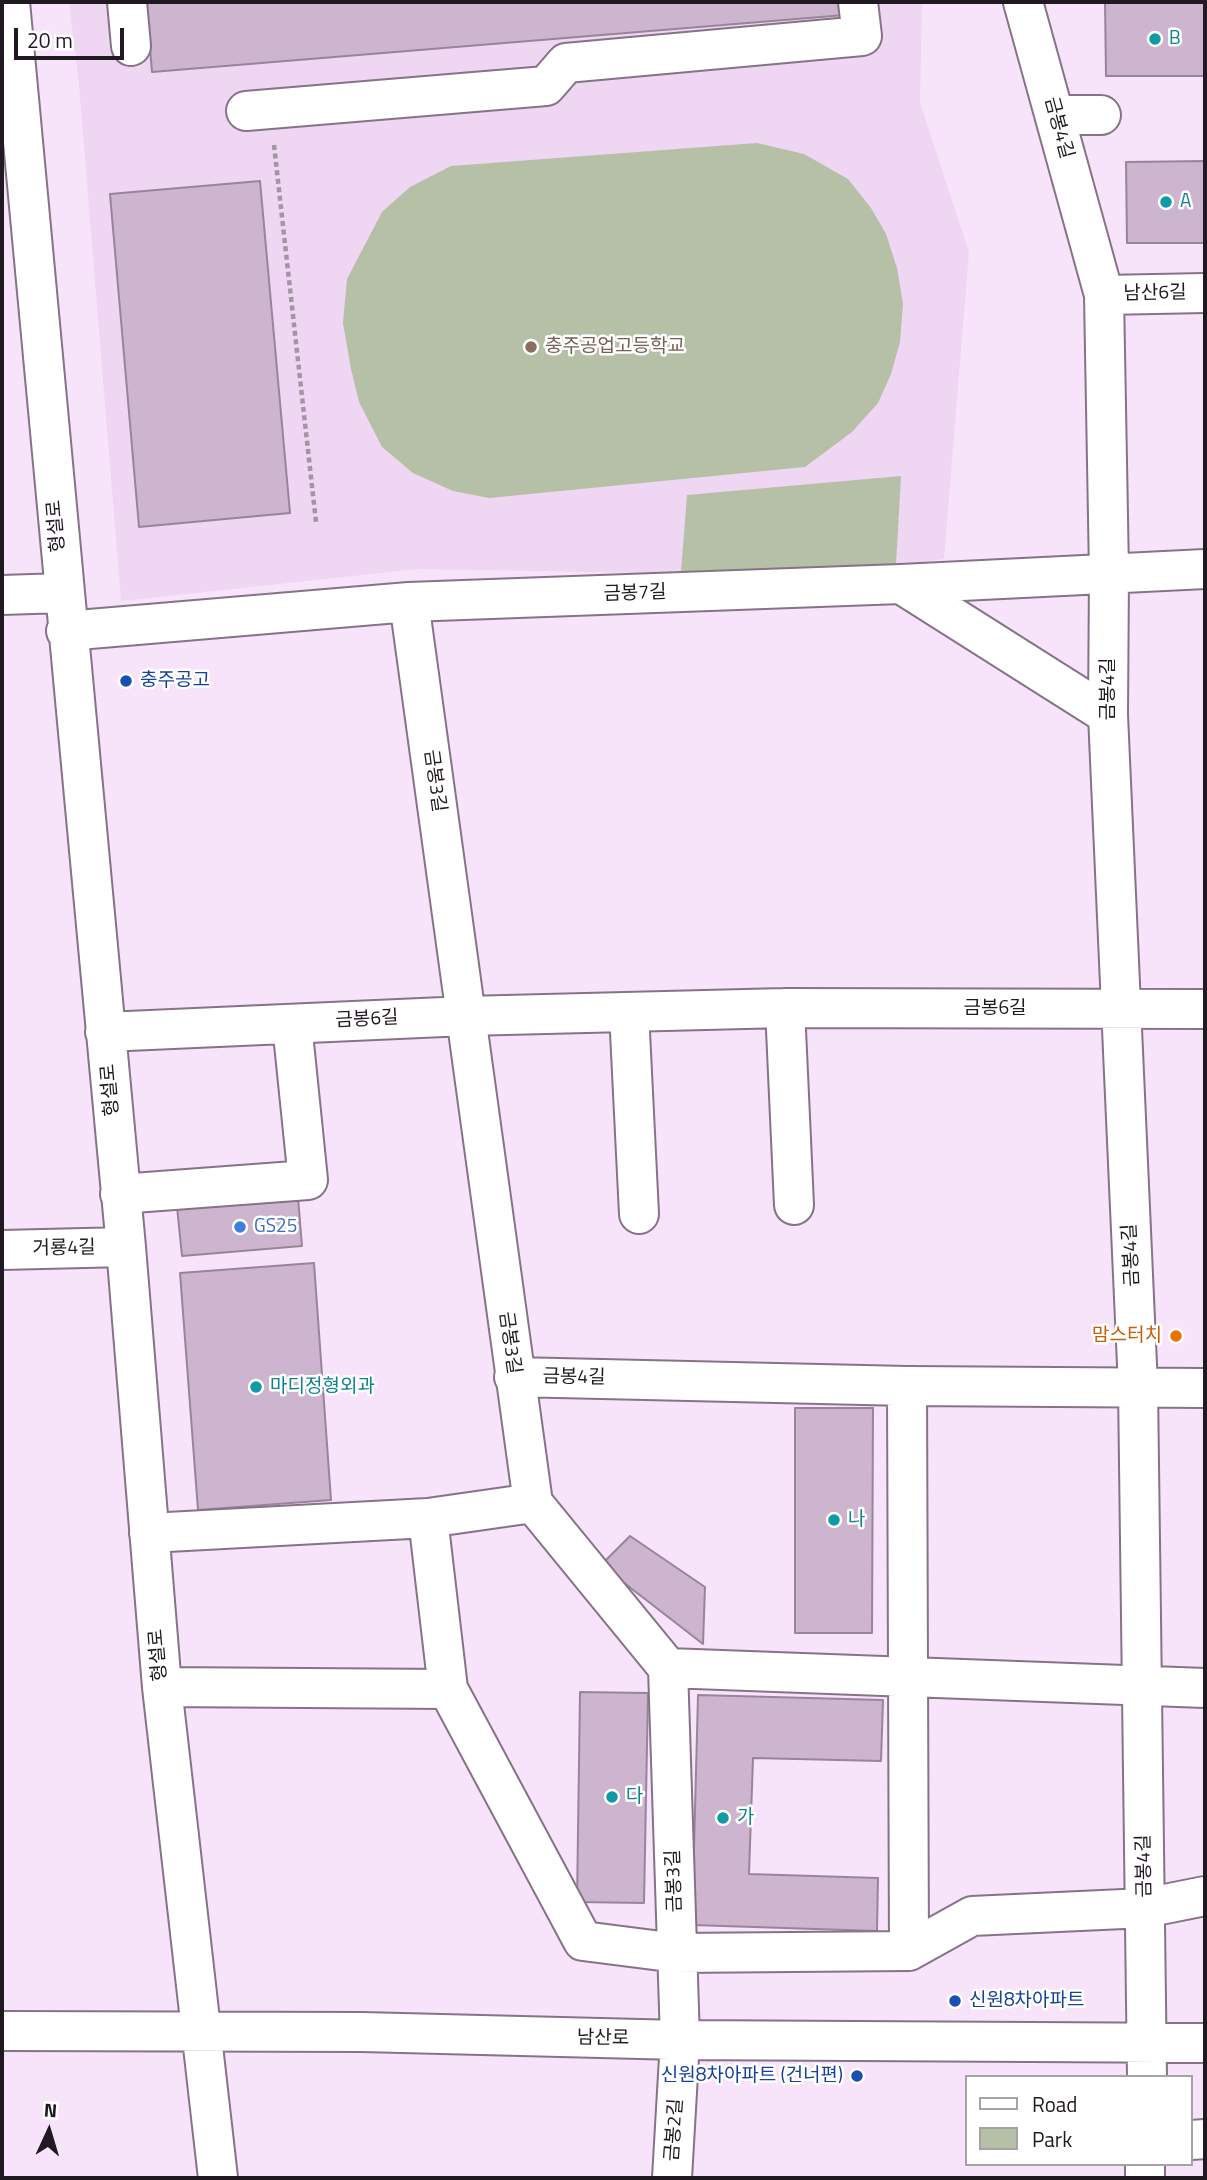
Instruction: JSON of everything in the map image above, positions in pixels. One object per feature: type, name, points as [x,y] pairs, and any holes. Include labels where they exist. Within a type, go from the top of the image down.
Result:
[{"type":"street","name":"형설로","points":[[10,2],[18,274],[63,593],[126,1247],[162,1687],[218,2178]]},
{"type":"street","points":[[127,2],[131,46]]},
{"type":"street","points":[[258,110],[546,86],[566,63],[862,36],[858,2]]},
{"type":"street","name":"금봉4길","points":[[1023,2],[1104,295],[1110,573],[1108,715],[1138,1387],[1147,2060]]},
{"type":"street","points":[[1055,115],[1101,115]]},
{"type":"street","name":"남산6길","points":[[1104,295],[1205,293]]},
{"type":"street","name":"금봉7길","points":[[66,631],[409,602],[901,584],[1205,569]]},
{"type":"street","points":[[901,584],[1108,715]]},
{"type":"street","points":[[2,595],[63,593]]},
{"type":"street","name":"금봉3길","points":[[409,602],[533,1503]]},
{"type":"street","points":[[785,1008],[794,1205]]},
{"type":"street","name":"금봉6길","points":[[105,1032],[467,1016],[785,1008],[1205,1009]]},
{"type":"street","points":[[629,1012],[639,1214]]},
{"type":"street","points":[[120,1194],[308,1180],[292,1024]]},
{"type":"street","name":"거룡4길","points":[[2,1250],[126,1247]]},
{"type":"street","name":"금봉4길","points":[[514,1377],[907,1386],[1205,1388]]},
{"type":"street","points":[[907,1386],[909,1951]]},
{"type":"street","points":[[149,1533],[428,1517],[533,1503],[668,1668],[1142,1688],[1205,1688]]},
{"type":"street","points":[[428,1517],[448,1689],[583,1941],[677,1953],[909,1951],[972,1916],[1145,1908],[1205,1896]]},
{"type":"street","name":"금봉3길","points":[[668,1668],[680,2040]]},
{"type":"street","points":[[162,1687],[448,1689]]},
{"type":"street","name":"남산로","points":[[2,2031],[201,2031],[680,2040],[1147,2060],[1205,2043]]},
{"type":"street","name":"금봉2길","points":[[672,2178],[680,2040]]},
{"type":"path","points":[[258,110],[316,522]]},
{"type":"shaded area","name":"충주공업고등학교","points":[[69,2],[922,2],[920,103],[969,252],[944,559],[822,576],[418,569],[121,601],[79,85]]},
{"type":"green space","points":[[757,143],[804,154],[848,179],[871,208],[886,234],[897,268],[903,304],[900,342],[891,374],[878,403],[852,432],[805,467],[489,498],[453,491],[413,473],[382,447],[359,402],[351,369],[343,323],[347,279],[382,212],[410,187],[451,166]]},
{"type":"green space","points":[[901,476],[896,564],[822,576],[681,572],[687,495]]},
{"type":"building","points":[[146,2],[844,2],[845,15],[152,72]]},
{"type":"building","name":"B","points":[[1105,2],[1205,2],[1205,76],[1106,76]]},
{"type":"building","name":"A","points":[[1205,161],[1205,243],[1127,243],[1126,162]]},
{"type":"building","points":[[260,181],[290,513],[139,527],[110,194]]},
{"type":"building","name":"GS25","points":[[298,1197],[302,1246],[182,1256],[177,1207]]},
{"type":"building","name":"마디정형외과","points":[[314,1263],[331,1500],[198,1510],[180,1273]]},
{"type":"building","name":"나","points":[[795,1408],[873,1408],[872,1633],[795,1633]]},
{"type":"building","points":[[630,1536],[705,1587],[703,1644],[601,1565]]},
{"type":"building","name":"다","points":[[580,1692],[648,1693],[644,1903],[577,1902]]},
{"type":"building","name":"가","points":[[698,1695],[883,1700],[881,1761],[753,1758],[749,1874],[878,1878],[877,1931],[692,1925]]},
{"type":"place","name":"B","points":[[1155,39]]},
{"type":"place","name":"A","points":[[1166,202]]},
{"type":"place","name":"충주공업고등학교","points":[[531,347]]},
{"type":"place","name":"충주공고","points":[[126,681]]},
{"type":"place","name":"GS25","points":[[240,1227]]},
{"type":"place","name":"맘스터치","points":[[1176,1336]]},
{"type":"place","name":"마디정형외과","points":[[256,1387]]},
{"type":"place","name":"나","points":[[834,1520]]},
{"type":"place","name":"다","points":[[612,1797]]},
{"type":"place","name":"가","points":[[723,1818]]},
{"type":"place","name":"신원8차아파트","points":[[955,2001]]},
{"type":"place","name":"신원8차아파트 (건너편)","points":[[857,2076]]}]
